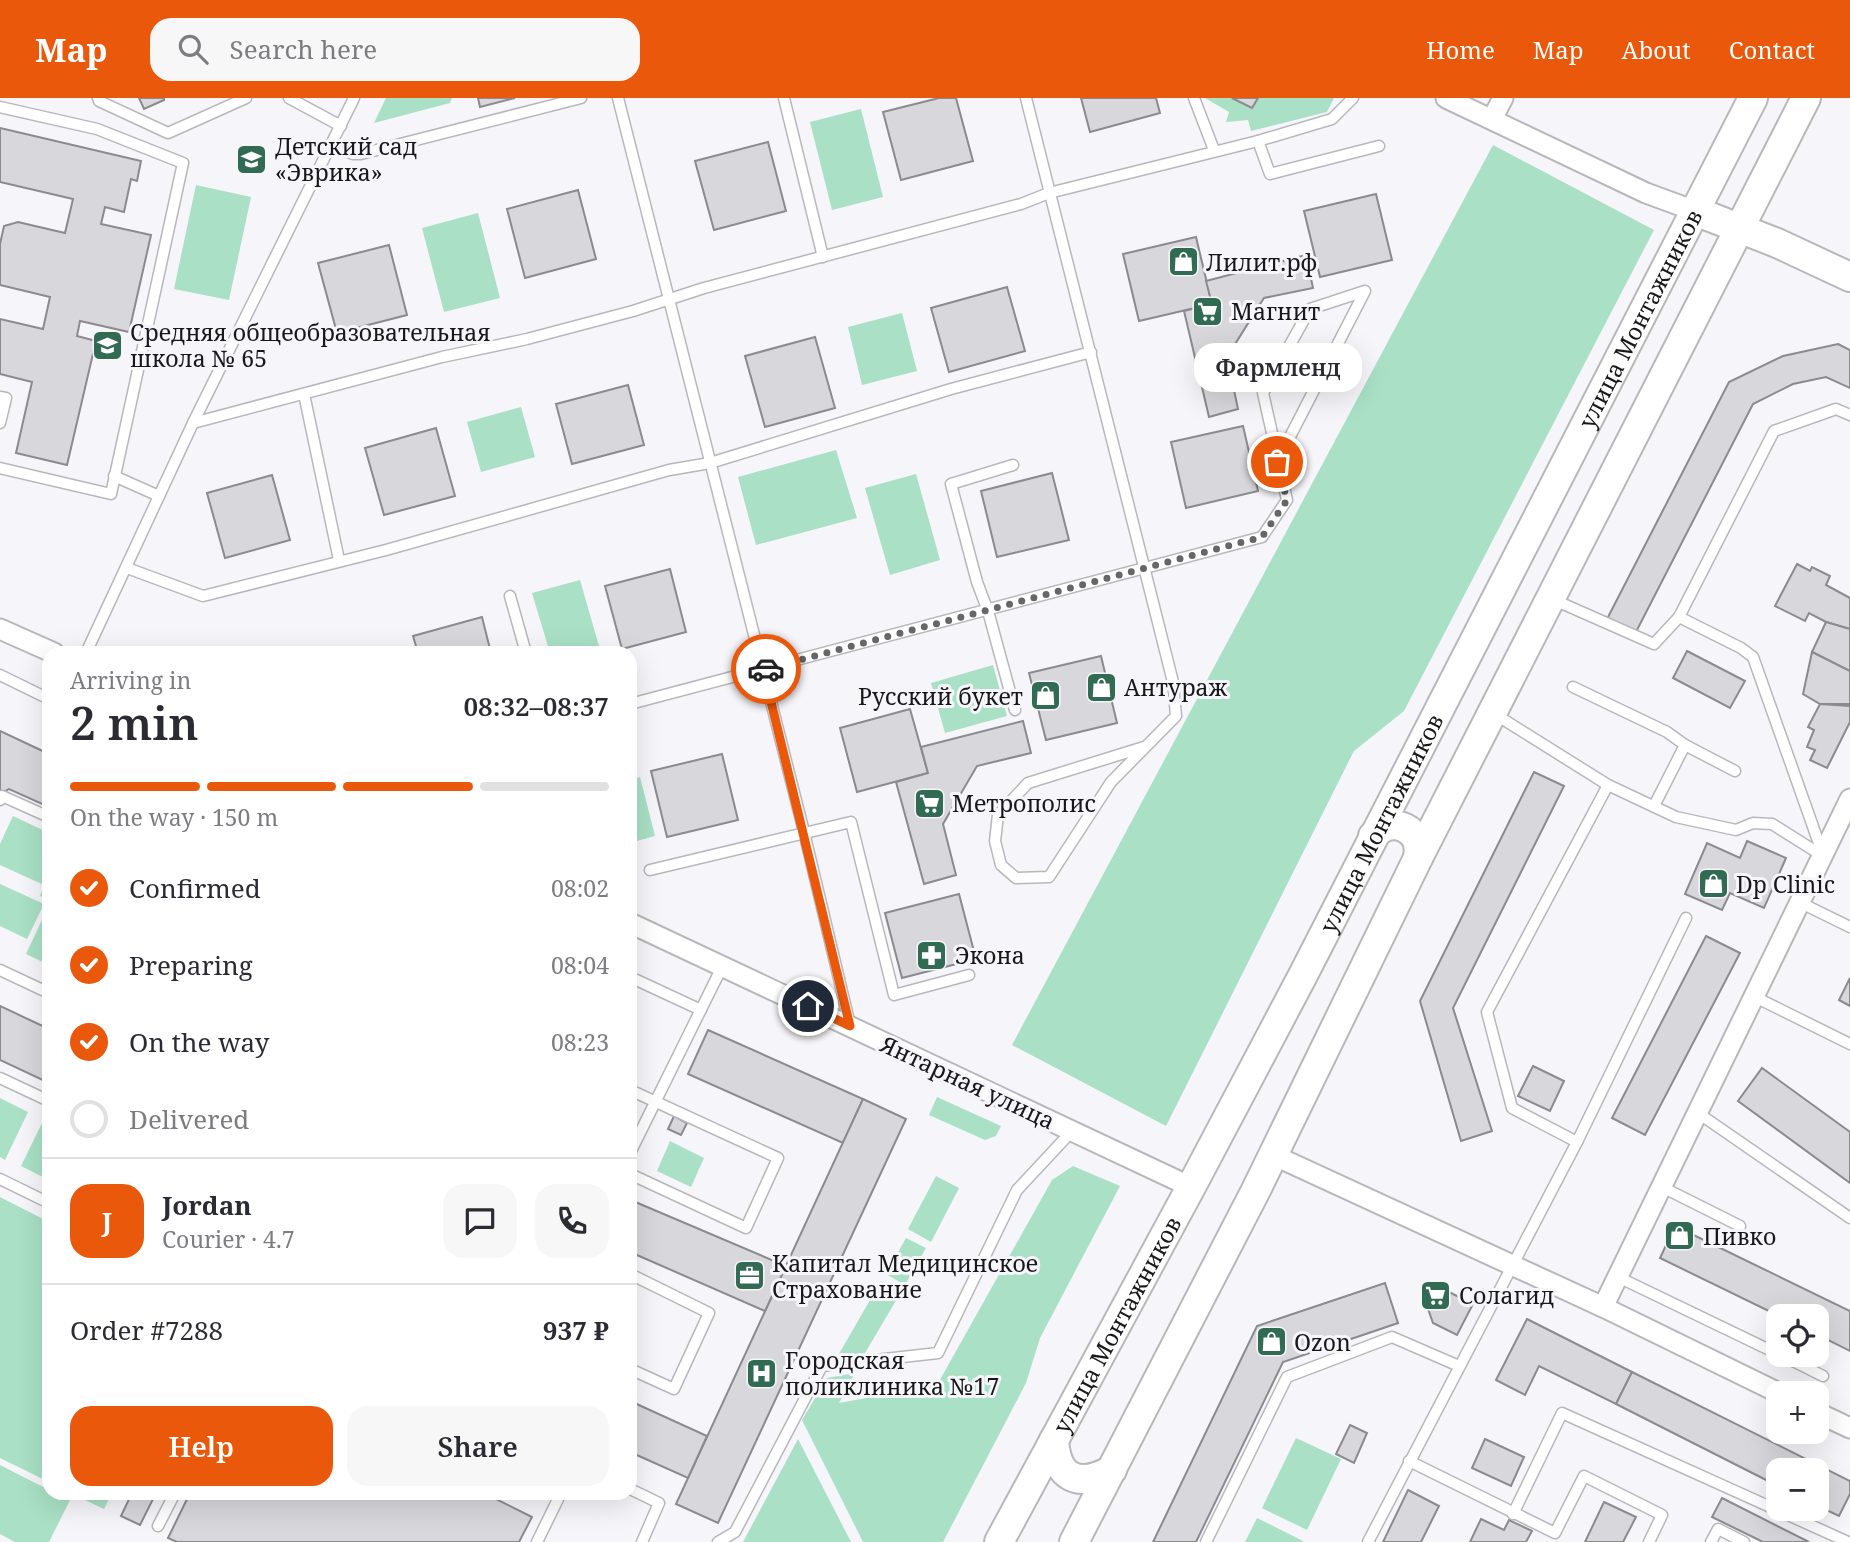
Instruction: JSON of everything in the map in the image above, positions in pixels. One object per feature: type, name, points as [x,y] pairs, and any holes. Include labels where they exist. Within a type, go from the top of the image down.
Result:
[{"type":"main road","name":"улица Монтажников","points":[[999,1542],[1191,1187],[1753,98]]},
{"type":"main road","points":[[1074,1542],[1273,1155],[1418,858],[1806,98]]},
{"type":"main road","points":[[1695,211],[1777,243],[1850,277]]},
{"type":"main road","points":[[1373,836],[1385,827],[1400,825],[1407,828],[1419,844],[1418,858]]},
{"type":"main road","points":[[1054,1440],[1055,1457],[1060,1468],[1068,1475],[1088,1479],[1112,1470]]},
{"type":"street","points":[[1446,98],[1646,193],[1695,211]]},
{"type":"street","points":[[1492,119],[1503,98]]},
{"type":"street","points":[[0,629],[42,648]]},
{"type":"street","points":[[1604,1307],[1850,799]]},
{"type":"street","name":"Янтарная улица","points":[[637,926],[1191,1187]]},
{"type":"street","points":[[1273,1155],[1604,1307],[1766,1387]]},
{"type":"street","points":[[1829,1418],[1850,1428]]},
{"type":"lane","points":[[98,98],[99,101],[168,133],[246,98]]},
{"type":"lane","points":[[289,98],[341,125]]},
{"type":"lane","points":[[89,646],[193,423],[354,98]]},
{"type":"lane","points":[[331,145],[353,154],[361,154],[581,98]]},
{"type":"lane","points":[[618,98],[804,832],[850,1026]]},
{"type":"lane","points":[[784,98],[822,257]]},
{"type":"lane","points":[[1026,98],[1172,682],[1176,716],[1111,782],[1049,877],[1016,878],[1001,865],[995,841],[998,815],[1028,783],[1144,747]]},
{"type":"lane","points":[[1194,98],[1214,150]]},
{"type":"lane","points":[[193,423],[442,357],[527,339],[704,288],[1021,204],[1049,193],[1258,141],[1332,119],[1353,98]]},
{"type":"lane","points":[[0,107],[97,129],[183,163],[110,494],[0,468]]},
{"type":"lane","points":[[1258,141],[1270,174],[1379,146]]},
{"type":"lane","points":[[637,702],[1262,537],[1287,500],[1277,462],[1263,393],[1310,309],[1365,291],[1277,462]]},
{"type":"lane","points":[[127,568],[203,596],[386,550],[657,474],[710,463],[951,389],[1091,352]]},
{"type":"lane","points":[[304,394],[339,560]]},
{"type":"lane","points":[[0,397],[6,398],[0,423]]},
{"type":"lane","points":[[1552,598],[1654,644],[1679,617],[1774,431],[1836,409],[1850,415]]},
{"type":"lane","points":[[1013,465],[951,484],[976,582],[988,611],[1015,710]]},
{"type":"lane","points":[[114,476],[159,496]]},
{"type":"lane","points":[[510,596],[524,646]]},
{"type":"lane","points":[[1679,617],[1741,648],[1753,657],[1823,856]]},
{"type":"lane","points":[[0,675],[42,696]]},
{"type":"lane","points":[[1573,687],[1667,732],[1685,745],[1735,771]]},
{"type":"lane","points":[[1493,713],[1608,785],[1676,817],[1736,830],[1753,823],[1772,824],[1823,856]]},
{"type":"lane","points":[[1654,807],[1685,745]]},
{"type":"lane","points":[[1577,1142],[1512,1108],[1487,1013],[1608,785]]},
{"type":"lane","points":[[0,800],[2,796],[42,814]]},
{"type":"lane","points":[[650,870],[851,822],[894,995],[969,975]]},
{"type":"lane","points":[[1801,903],[1850,927]]},
{"type":"lane","points":[[1368,1542],[1577,1142],[1686,918]]},
{"type":"lane","points":[[637,1139],[722,967]]},
{"type":"lane","points":[[0,970],[42,990]]},
{"type":"lane","points":[[637,980],[701,1010]]},
{"type":"lane","points":[[1755,997],[1850,1044]]},
{"type":"lane","points":[[0,1078],[42,1098]]},
{"type":"lane","points":[[637,1093],[778,1158],[746,1228],[637,1177]]},
{"type":"lane","points":[[1698,1113],[1850,1218]]},
{"type":"lane","points":[[718,1542],[735,1532],[822,1366],[938,1353],[1017,1190],[1072,1131]]},
{"type":"lane","points":[[0,1179],[42,1200]]},
{"type":"lane","points":[[1662,1187],[1740,1226]]},
{"type":"lane","points":[[637,1277],[709,1313],[674,1389],[637,1372]]},
{"type":"lane","points":[[1618,1277],[1766,1348]]},
{"type":"lane","points":[[1206,1542],[1287,1377],[1392,1337],[1459,1366]]},
{"type":"lane","points":[[1805,1367],[1823,1376]]},
{"type":"lane","points":[[1513,1514],[1562,1413],[1849,1541]]},
{"type":"lane","points":[[1409,1461],[1553,1537],[1584,1476],[1662,1515],[1649,1542]]},
{"type":"lane","points":[[637,1492],[659,1503],[642,1542]]},
{"type":"lane","points":[[158,1526],[171,1500]]},
{"type":"lane","points":[[537,1542],[558,1500]]},
{"type":"lane","points":[[1711,1542],[1718,1529],[1745,1542]]},
{"type":"green space","points":[[386,98],[452,98],[450,103],[374,123]]},
{"type":"green space","points":[[1205,98],[1334,98],[1327,112],[1251,131],[1248,120],[1226,122],[1229,112]]},
{"type":"green space","points":[[861,109],[883,197],[832,210],[810,122]]},
{"type":"green space","points":[[1493,145],[1654,230],[1404,711],[1354,751],[1166,1126],[1012,1045]]},
{"type":"green space","points":[[196,185],[251,197],[229,300],[174,289]]},
{"type":"green space","points":[[478,213],[500,298],[444,312],[422,228]]},
{"type":"green space","points":[[902,313],[917,371],[862,385],[848,327]]},
{"type":"green space","points":[[521,407],[535,457],[481,472],[467,422]]},
{"type":"green space","points":[[836,450],[857,518],[756,545],[738,477]]},
{"type":"green space","points":[[916,474],[940,560],[890,575],[865,488]]},
{"type":"green space","points":[[580,580],[599,646],[548,646],[532,593]]},
{"type":"green space","points":[[993,665],[1007,716],[945,733],[931,683]]},
{"type":"green space","points":[[640,777],[655,836],[637,841],[637,778]]},
{"type":"green space","points":[[13,816],[42,830],[42,884],[0,865],[0,844]]},
{"type":"green space","points":[[0,884],[42,903],[27,939],[0,926]]},
{"type":"green space","points":[[42,920],[42,962],[26,954]]},
{"type":"green space","points":[[937,1097],[1001,1126],[996,1136],[985,1140],[929,1115]]},
{"type":"green space","points":[[0,1098],[28,1112],[5,1160],[0,1157]]},
{"type":"green space","points":[[42,1123],[42,1176],[21,1166]]},
{"type":"green space","points":[[670,1141],[704,1158],[691,1187],[657,1171]]},
{"type":"green space","points":[[1073,1166],[1120,1186],[1040,1338],[1026,1383],[943,1542],[863,1542],[802,1420],[827,1378],[855,1373],[839,1403],[937,1385],[1052,1180]]},
{"type":"green space","points":[[936,1176],[959,1188],[931,1242],[908,1229]]},
{"type":"green space","points":[[0,1197],[42,1218],[42,1479],[0,1458]]},
{"type":"green space","points":[[906,1238],[926,1248],[905,1285],[886,1274]]},
{"type":"green space","points":[[881,1281],[901,1292],[865,1353],[836,1359]]},
{"type":"green space","points":[[1296,1438],[1341,1459],[1307,1530],[1262,1508]]},
{"type":"green space","points":[[798,1439],[851,1542],[743,1542]]},
{"type":"green space","points":[[0,1465],[42,1486],[42,1500],[70,1500],[49,1542],[15,1542],[0,1534]]},
{"type":"green space","points":[[85,1500],[108,1500],[104,1509]]},
{"type":"green space","points":[[1257,1518],[1303,1541],[1303,1542],[1245,1542]]},
{"type":"building","points":[[139,98],[164,98],[164,100],[144,109]]},
{"type":"building","points":[[478,98],[515,98],[480,107]]},
{"type":"building","points":[[939,98],[956,98],[973,161],[901,180],[883,112]]},
{"type":"building","points":[[1081,98],[1156,98],[1160,113],[1090,132]]},
{"type":"building","points":[[1232,98],[1258,98],[1252,108]]},
{"type":"building","points":[[0,128],[141,161],[137,181],[131,179],[124,212],[105,207],[101,224],[151,235],[129,332],[80,321],[77,336],[96,341],[67,465],[16,453],[32,382],[0,374],[0,319],[43,329],[50,297],[0,285],[0,244],[4,226],[18,222],[65,233],[73,199],[0,182]]},
{"type":"building","points":[[768,142],[786,211],[714,230],[695,161]]},
{"type":"building","points":[[578,190],[596,259],[525,278],[507,209]]},
{"type":"building","points":[[1376,194],[1392,260],[1320,277],[1304,211]]},
{"type":"building","points":[[1196,237],[1212,304],[1139,321],[1123,254]]},
{"type":"building","points":[[389,245],[407,315],[337,333],[318,263]]},
{"type":"building","points":[[1306,255],[1313,288],[1264,298],[1227,357],[1238,409],[1209,417],[1184,311],[1212,304],[1206,281]]},
{"type":"building","points":[[1007,287],[1025,351],[949,372],[931,308]]},
{"type":"building","points":[[815,337],[835,408],[765,427],[745,356]]},
{"type":"building","points":[[1838,344],[1850,350],[1850,388],[1826,377],[1793,384],[1753,404],[1636,632],[1607,619],[1729,382],[1783,356]]},
{"type":"building","points":[[628,385],[644,445],[572,464],[556,404]]},
{"type":"building","points":[[1243,426],[1258,491],[1186,508],[1171,442]]},
{"type":"building","points":[[436,428],[455,496],[384,515],[365,448]]},
{"type":"building","points":[[1052,473],[1069,540],[997,557],[981,491]]},
{"type":"building","points":[[272,475],[290,540],[225,558],[207,493]]},
{"type":"building","points":[[1797,564],[1810,571],[1812,567],[1830,576],[1826,585],[1850,598],[1850,629],[1826,622],[1809,613],[1805,621],[1775,606]]},
{"type":"building","points":[[670,569],[686,632],[633,646],[621,646],[605,586]]},
{"type":"building","points":[[482,617],[489,646],[416,646],[413,636]]},
{"type":"building","points":[[1826,622],[1850,629],[1850,671],[1812,652]]},
{"type":"building","points":[[1687,651],[1745,681],[1730,708],[1673,678]]},
{"type":"building","points":[[1812,652],[1850,671],[1850,704],[1820,704],[1803,694]]},
{"type":"building","points":[[1101,656],[1117,723],[1046,740],[1029,673]]},
{"type":"building","points":[[1820,704],[1850,706],[1850,722],[1827,768],[1810,760],[1815,750],[1807,747],[1814,730],[1808,727]]},
{"type":"building","points":[[910,709],[928,773],[857,792],[840,728]]},
{"type":"building","name":"Метрополис","points":[[1023,721],[1031,753],[977,766],[943,824],[956,875],[924,884],[896,782],[928,773],[921,747]]},
{"type":"building","points":[[0,731],[42,751],[42,804],[9,789],[0,794]]},
{"type":"building","points":[[722,754],[738,820],[667,837],[651,771]]},
{"type":"building","points":[[1534,772],[1564,786],[1453,1008],[1492,1131],[1461,1141],[1420,1001]]},
{"type":"building","points":[[1747,841],[1786,858],[1764,908],[1730,893],[1722,910],[1685,894],[1707,843],[1740,858]]},
{"type":"building","points":[[959,894],[976,959],[902,978],[885,913]]},
{"type":"building","points":[[1706,936],[1740,953],[1645,1135],[1612,1118]]},
{"type":"building","points":[[1850,978],[1850,1006],[1839,1000]]},
{"type":"building","points":[[0,1006],[42,1026],[42,1080],[0,1060]]},
{"type":"building","points":[[708,1030],[863,1099],[843,1143],[688,1074]]},
{"type":"building","points":[[1533,1066],[1564,1081],[1550,1111],[1518,1096]]},
{"type":"building","points":[[1762,1068],[1850,1132],[1850,1183],[1738,1101]]},
{"type":"building","name":"Городская поликлиника №17","points":[[863,1099],[906,1119],[718,1523],[676,1504]]},
{"type":"building","points":[[674,1116],[687,1123],[681,1135],[668,1129]]},
{"type":"building","points":[[637,1203],[786,1266],[765,1311],[637,1255]]},
{"type":"building","points":[[1675,1226],[1850,1311],[1850,1351],[1829,1340],[1829,1304],[1766,1304],[1766,1310],[1660,1258]]},
{"type":"building","points":[[1385,1283],[1398,1323],[1283,1362],[1196,1542],[1153,1542],[1257,1326]]},
{"type":"building","points":[[1437,1286],[1473,1304],[1457,1335],[1433,1323],[1427,1306]]},
{"type":"building","points":[[1527,1319],[1632,1372],[1616,1404],[1539,1366],[1525,1395],[1496,1380]]},
{"type":"building","points":[[1632,1372],[1766,1439],[1766,1444],[1776,1444],[1804,1458],[1766,1458],[1766,1480],[1616,1404]]},
{"type":"building","points":[[637,1404],[707,1436],[688,1478],[637,1455]]},
{"type":"building","points":[[1350,1425],[1367,1433],[1354,1463],[1336,1454]]},
{"type":"building","points":[[1485,1439],[1524,1457],[1511,1486],[1472,1468]]},
{"type":"building","points":[[1829,1470],[1850,1481],[1850,1494],[1839,1516],[1829,1511]]},
{"type":"building","points":[[1408,1490],[1439,1506],[1421,1542],[1383,1542]]},
{"type":"building","points":[[1722,1498],[1809,1542],[1763,1542],[1712,1517]]},
{"type":"building","points":[[129,1500],[152,1500],[140,1525],[121,1516]]},
{"type":"building","points":[[187,1500],[498,1500],[532,1517],[519,1542],[177,1542],[168,1538]]},
{"type":"building","points":[[1604,1502],[1636,1517],[1623,1542],[1585,1542]]},
{"type":"building","points":[[1481,1519],[1504,1530],[1509,1520],[1532,1531],[1526,1542],[1470,1542]]},
{"type":"way so far","points":[[766,669],[1262,537],[1287,500],[1277,462]]},
{"type":"place","name":"Детский сад «Эврика»","points":[[252,159]]},
{"type":"place","name":"Лилит.рф","points":[[1183,262]]},
{"type":"place","name":"Магнит","points":[[1208,311]]},
{"type":"place","name":"Средняя общеобразовательная школа № 65","points":[[107,345]]},
{"type":"place","name":"Фармленд","points":[[1277,462]]},
{"type":"place","name":"Антураж","points":[[1101,687]]},
{"type":"place","name":"Русский букет","points":[[1046,696]]},
{"type":"place","name":"Метрополис","points":[[929,803]]},
{"type":"place","name":"Dp Clinic","points":[[1713,884]]},
{"type":"place","name":"Экона","points":[[932,955]]},
{"type":"place","name":"Пивко","points":[[1680,1236]]},
{"type":"place","name":"Капитал Медицинское Страхование","points":[[749,1276]]},
{"type":"place","name":"Солагид","points":[[1436,1295]]},
{"type":"place","name":"Ozon","points":[[1271,1342]]},
{"type":"place","name":"Городская поликлиника №17","points":[[762,1373]]},
{"type":"route","points":[[766,669],[763,669],[850,1026],[808,1006]]}]
